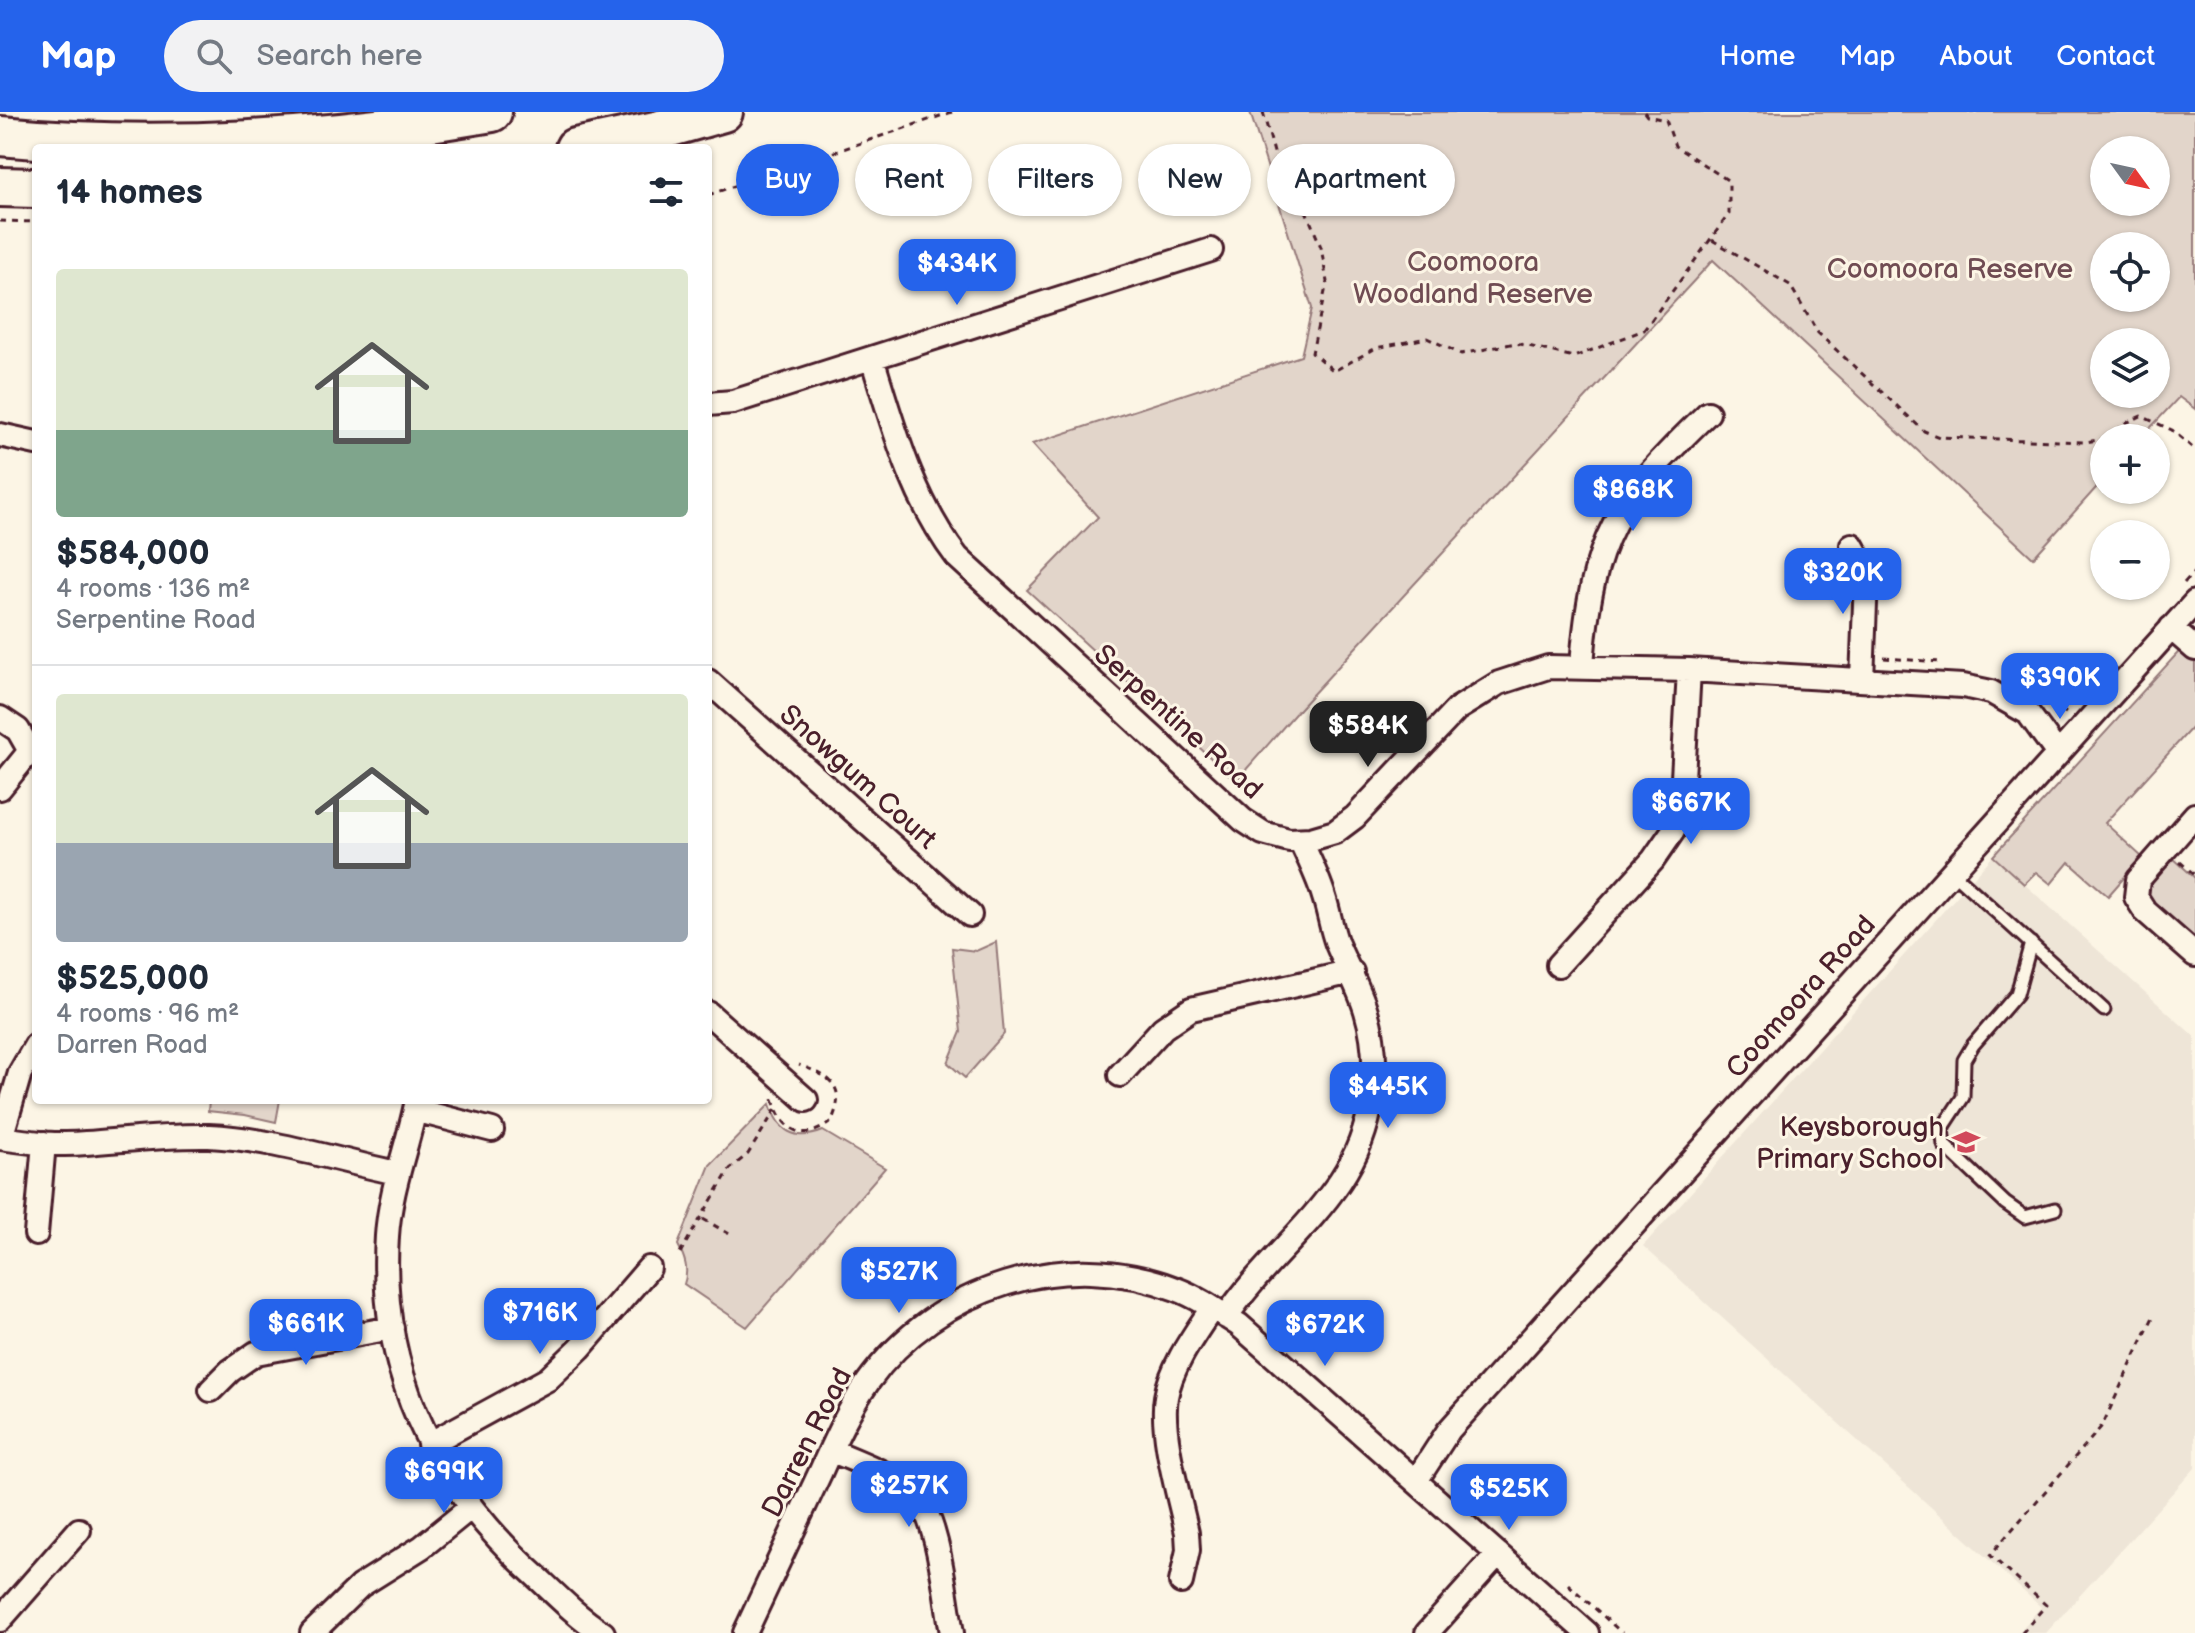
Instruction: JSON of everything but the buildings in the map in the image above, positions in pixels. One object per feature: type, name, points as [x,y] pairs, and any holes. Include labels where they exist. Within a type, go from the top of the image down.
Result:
[{"type":"highway","points":[[7,137],[175,141],[289,137],[382,129],[492,112]]},
{"type":"highway","points":[[594,144],[723,112]]},
{"type":"street","points":[[712,404],[733,402],[1211,250]]},
{"type":"street","name":"Serpentine Road","points":[[872,358],[911,479],[928,515],[957,557],[1243,820],[1263,833],[1300,840],[1335,832],[1355,817],[1440,725],[1474,696],[1523,673],[1548,667],[1689,670],[1862,668],[1991,692],[2028,712],[2065,746]]},
{"type":"street","points":[[1582,666],[1585,616],[1610,527],[1656,464],[1708,413]]},
{"type":"street","points":[[0,435],[32,442]]},
{"type":"street","points":[[1852,545],[1866,578],[1862,668]]},
{"type":"street","name":"Coomoora Road","points":[[1408,1473],[2171,628],[2190,592]]},
{"type":"street","points":[[2171,628],[2195,649]]},
{"type":"street","points":[[1558,965],[1653,860],[1673,831],[1682,796],[1689,670]]},
{"type":"street","name":"Snowgum Court","points":[[712,685],[970,915]]},
{"type":"street","points":[[0,718],[18,730],[30,751],[0,788]]},
{"type":"street","points":[[2195,815],[2138,880],[2136,897],[2145,911],[2195,955]]},
{"type":"street","points":[[1323,836],[1324,896]]},
{"type":"street","points":[[1181,1582],[1188,1550],[1187,1533],[1166,1428],[1166,1397],[1177,1368],[1219,1312],[1246,1288],[1339,1182],[1359,1144],[1371,1107],[1375,1068],[1371,1031],[1352,972],[1338,946],[1324,896],[1300,840]]},
{"type":"street","points":[[1120,1075],[1163,1028],[1191,1009],[1352,972]]},
{"type":"street","points":[[712,1017],[806,1100]]},
{"type":"street","points":[[32,1052],[20,1073],[0,1138],[85,1144],[172,1136],[213,1136],[254,1141],[397,1173]]},
{"type":"street","points":[[492,1130],[416,1105],[390,1208],[386,1262],[392,1328],[401,1372],[429,1444],[476,1515],[531,1573],[603,1633]]},
{"type":"street","points":[[36,1234],[44,1143]]},
{"type":"street","points":[[429,1444],[548,1379],[580,1348],[649,1268]]},
{"type":"street","name":"Darren Road","points":[[745,1633],[831,1450],[866,1384],[900,1344],[957,1303],[999,1285],[1058,1272],[1102,1273],[1159,1283],[1179,1290],[1219,1312],[1253,1335],[1587,1633]]},
{"type":"street","points":[[211,1390],[230,1371],[256,1353],[392,1328]]},
{"type":"street","points":[[831,1450],[901,1483],[922,1503],[932,1523],[952,1633]]},
{"type":"street","points":[[312,1633],[360,1586],[476,1515]]},
{"type":"street","points":[[0,1620],[79,1530]]},
{"type":"street","points":[[1427,1633],[1498,1554]]},
{"type":"lane","points":[[1952,872],[2104,1010]]},
{"type":"lane","points":[[2031,943],[2017,994],[1964,1060],[1963,1097],[1942,1129],[1944,1145],[2005,1203],[2025,1217],[2055,1209]]},
{"type":"path","points":[[712,194],[952,112]]},
{"type":"path","points":[[1263,112],[1278,167],[1307,213],[1321,247],[1327,282],[1312,353],[1334,371],[1376,348],[1427,338],[1461,354],[1516,343],[1574,357],[1644,330],[1729,214],[1729,181],[1675,146],[1666,120],[1647,116],[1644,112]]},
{"type":"path","points":[[10,196],[32,218]]},
{"type":"path","points":[[1712,240],[1790,285],[1818,333],[1924,431],[1939,437],[2090,441]]},
{"type":"path","points":[[2125,424],[2141,416],[2159,424]]},
{"type":"path","points":[[2170,429],[2195,450]]},
{"type":"path","points":[[2190,592],[2195,571]]},
{"type":"path","points":[[1862,668],[1941,662]]},
{"type":"path","points":[[2001,673],[2024,684],[2065,714],[2074,705]]},
{"type":"path","points":[[680,1253],[730,1169],[748,1154],[776,1109]]},
{"type":"path","points":[[703,1219],[733,1236]]},
{"type":"path","points":[[2022,1633],[2046,1605],[1990,1555],[2102,1426],[2154,1315]]},
{"type":"path","points":[[1568,1584],[1622,1633]]},
{"type":"shaded area","name":"Keysborough Primary School","points":[[1993,856],[2195,1037],[2195,1468],[2046,1633],[2018,1633],[2041,1607],[1643,1246]]},
{"type":"green space","points":[[1250,112],[2195,112],[2195,409],[2179,397],[2170,407],[2170,328],[2090,328],[2090,408],[2169,408],[2154,424],[2090,424],[2090,495],[2033,558],[1713,260],[1236,781],[1027,590],[1098,517],[1032,444],[1301,356],[1312,308],[1283,216],[1455,216],[1455,144],[1267,144],[1267,166]]},
{"type":"green space","points":[[2195,634],[2195,724],[2105,823],[2142,857],[2108,896],[2069,862],[2051,884],[2036,872],[2024,884],[1993,856]]},
{"type":"green space","points":[[2172,857],[2195,878],[2195,944],[2140,892]]},
{"type":"green space","points":[[996,942],[1004,1034],[965,1078],[948,1063],[961,1032],[952,948],[976,951]]},
{"type":"green space","points":[[209,1104],[279,1104],[276,1122],[208,1111]]},
{"type":"green space","points":[[770,1104],[778,1121],[789,1132],[804,1135],[823,1131],[885,1168],[747,1327],[684,1284],[686,1264],[678,1245],[710,1165]]},
{"type":"place","name":"Keysborough Primary School","points":[[1966,1142]]},
{"type":"park label","name":"Coomoora Reserve","points":[[1950,268]]},
{"type":"park label","name":"Coomoora Woodland Reserve","points":[[1473,277]]}]
